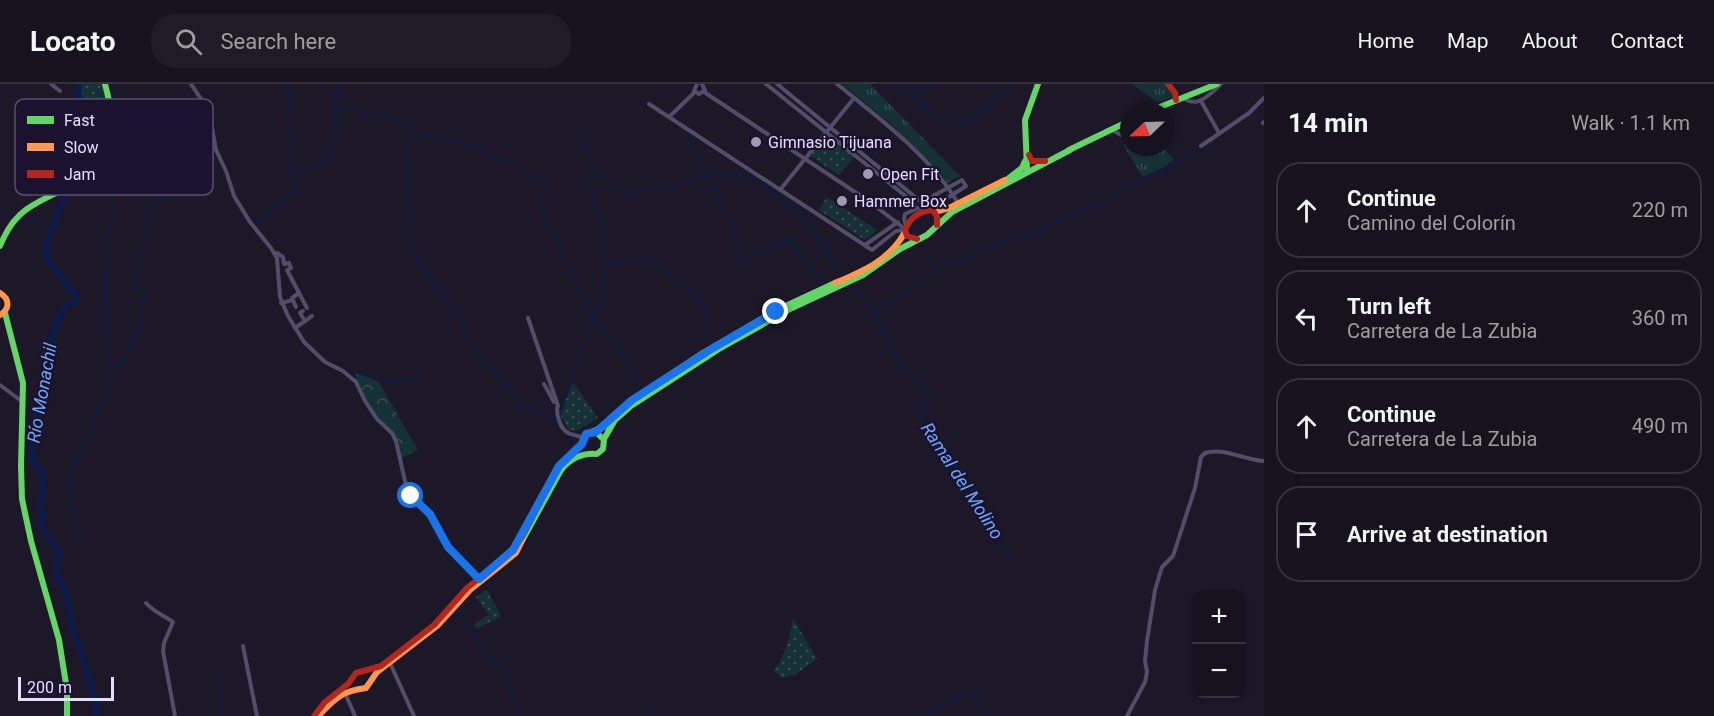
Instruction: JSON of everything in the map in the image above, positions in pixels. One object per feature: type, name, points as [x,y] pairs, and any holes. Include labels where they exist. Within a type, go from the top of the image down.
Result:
[{"type":"street","points":[[51,84],[60,91]]},
{"type":"street","points":[[105,84],[108,99]]},
{"type":"street","points":[[191,84],[201,99]]},
{"type":"street","points":[[669,117],[695,92],[694,88],[697,84]]},
{"type":"street","points":[[703,84],[704,92]]},
{"type":"street","points":[[766,84],[913,202],[915,208]]},
{"type":"street","points":[[777,84],[931,211],[938,219],[937,225]]},
{"type":"street","points":[[837,84],[889,126],[949,187],[958,203]]},
{"type":"street","points":[[1027,169],[1025,120],[1038,84]]},
{"type":"street","points":[[1168,84],[1179,99],[1193,102],[1201,101],[1219,84]]},
{"type":"street","points":[[1172,102],[1219,84]]},
{"type":"street","points":[[695,92],[701,94],[704,92],[893,218],[905,229]]},
{"type":"street","points":[[780,190],[854,98]]},
{"type":"street","points":[[1201,146],[1249,113],[1264,98]]},
{"type":"street","points":[[1201,101],[1219,133]]},
{"type":"street","points":[[649,104],[872,250],[897,231],[905,229]]},
{"type":"street","points":[[316,716],[325,702],[352,680],[356,672],[364,672],[381,666],[434,625],[462,593],[513,550],[559,466],[588,433],[596,432],[632,400],[725,340],[828,286],[865,271],[896,247],[911,218],[931,211],[944,210],[1120,126]]},
{"type":"street","points":[[1112,130],[1120,134]]},
{"type":"street","points":[[213,133],[216,150],[234,196],[275,254],[278,263],[281,303],[301,339],[325,362],[343,371],[356,382],[376,418],[394,437],[407,490],[430,514],[448,547],[479,579]]},
{"type":"street","points":[[1026,150],[1032,161],[1045,161]]},
{"type":"street","points":[[1009,180],[1022,168],[1026,150]]},
{"type":"street","points":[[316,716],[329,703],[345,693],[357,688],[366,688],[370,680],[438,625],[470,590],[516,553],[561,470],[572,459],[588,453],[595,455],[601,452],[605,446],[604,439],[615,420],[631,406],[718,349],[792,308],[863,275],[900,249],[927,235],[952,212],[1027,169],[1070,150]]},
{"type":"street","points":[[931,211],[934,206],[966,186],[962,180],[933,196]]},
{"type":"street","points":[[0,246],[10,226],[20,215],[34,205],[56,195]]},
{"type":"street","points":[[917,239],[909,238],[905,229],[905,214],[915,208],[931,211]]},
{"type":"street","points":[[865,245],[898,222]]},
{"type":"street","points":[[275,254],[281,256],[284,264],[289,263],[291,268],[287,270],[305,309],[300,313],[305,321]]},
{"type":"street","points":[[0,293],[8,300],[9,307],[2,315],[20,364],[22,400],[20,462],[23,504],[63,656],[67,686],[67,716]]},
{"type":"street","points":[[281,303],[293,300],[293,297],[299,293]]},
{"type":"street","points":[[293,300],[296,306]]},
{"type":"street","points":[[295,328],[312,316]]},
{"type":"street","points":[[528,318],[558,405],[557,417],[568,433],[582,441],[588,453]]},
{"type":"street","points":[[544,384],[557,408]]},
{"type":"street","points":[[0,385],[22,400]]},
{"type":"street","points":[[596,432],[604,439]]},
{"type":"street","points":[[1127,716],[1145,682],[1147,641],[1155,590],[1162,567],[1173,556],[1182,531],[1195,488],[1201,457],[1205,453],[1221,451],[1264,461]]},
{"type":"street","points":[[146,603],[156,613],[162,614],[173,622],[163,651],[175,716]]},
{"type":"street","points":[[243,646],[257,716]]},
{"type":"street","points":[[390,663],[414,716]]},
{"type":"street","points":[[364,672],[370,680]]},
{"type":"street","points":[[352,680],[357,688]]},
{"type":"street","points":[[345,693],[355,716]]},
{"type":"green space","points":[[76,84],[102,84],[105,99],[77,99]]},
{"type":"green space","points":[[842,84],[870,84],[960,176],[948,183],[891,124]]},
{"type":"green space","points":[[1132,84],[1165,84],[1173,97],[1157,102]]},
{"type":"green space","points":[[827,135],[854,157],[839,175],[810,156]]},
{"type":"green space","points":[[1130,156],[1171,156],[1174,160],[1162,168],[1143,177]]},
{"type":"green space","points":[[827,197],[877,230],[865,240],[819,210]]},
{"type":"green space","points":[[356,373],[378,381],[418,450],[401,458],[394,434],[378,419],[363,397],[357,385]]},
{"type":"green space","points":[[573,382],[598,418],[578,430],[569,431],[560,415]]},
{"type":"green space","points":[[487,590],[501,616],[493,621],[490,617],[492,621],[477,629],[474,624],[489,615],[476,597]]},
{"type":"green space","points":[[793,618],[817,659],[796,674],[782,678],[773,670],[784,653]]},
{"type":"waterway","name":"Río Monachil","points":[[78,84],[79,99]]},
{"type":"waterway","points":[[112,84],[115,99]]},
{"type":"waterway","points":[[284,84],[289,92],[290,100],[286,116]]},
{"type":"waterway","points":[[253,224],[296,192],[291,173],[314,165],[332,152],[336,137],[334,109],[338,84]]},
{"type":"waterway","name":"Ramal del Molino","points":[[892,84],[910,94],[942,121],[956,125],[964,124],[1014,84]]},
{"type":"waterway","points":[[911,95],[934,84]]},
{"type":"waterway","points":[[335,108],[358,110],[405,122],[407,129],[405,181],[412,231]]},
{"type":"waterway","points":[[288,120],[292,149],[288,165],[291,172]]},
{"type":"waterway","points":[[574,127],[583,138],[594,168]]},
{"type":"waterway","points":[[411,131],[474,145],[546,182]]},
{"type":"waterway","points":[[689,134],[695,153],[706,174],[754,177]]},
{"type":"waterway","points":[[1203,148],[1210,142]]},
{"type":"waterway","points":[[1070,215],[1102,203],[1129,185],[1158,174],[1186,156],[1197,152]]},
{"type":"waterway","points":[[596,170],[624,193],[680,184],[703,176],[706,177],[724,209]]},
{"type":"waterway","points":[[560,415],[591,320],[602,300],[606,261],[601,240],[604,227],[597,214],[588,174]]},
{"type":"waterway","points":[[762,181],[808,224],[843,277]]},
{"type":"waterway","points":[[542,195],[547,188]]},
{"type":"waterway","name":"Río Monachil","points":[[65,195],[45,248],[46,256],[70,289],[75,292],[77,301],[61,311],[51,337],[31,456],[43,476],[43,492],[39,503],[44,532],[59,551],[56,567],[57,579],[65,590],[74,635],[95,702],[96,716]]},
{"type":"waterway","points":[[157,204],[163,195]]},
{"type":"waterway","points":[[80,541],[77,512],[70,507],[75,494],[68,490],[74,464],[107,390],[111,366],[107,356],[105,289],[107,242],[115,201]]},
{"type":"waterway","points":[[538,203],[593,317],[624,359],[642,390]]},
{"type":"waterway","points":[[111,369],[121,365],[132,346],[134,332],[142,320],[141,309],[147,297],[134,287],[148,229],[146,208],[156,205]]},
{"type":"waterway","points":[[725,211],[735,229],[738,261],[790,239],[822,284]]},
{"type":"waterway","points":[[0,213],[15,217]]},
{"type":"waterway","points":[[873,314],[946,264],[979,254],[1005,241],[1037,232],[1066,215]]},
{"type":"waterway","points":[[21,218],[41,222],[52,228]]},
{"type":"waterway","points":[[412,234],[415,251]]},
{"type":"waterway","points":[[416,254],[420,268],[456,314],[477,353],[516,397],[517,405],[524,409],[531,405],[559,425]]},
{"type":"waterway","points":[[607,262],[648,257],[684,285],[705,307],[707,333],[712,344]]},
{"type":"waterway","name":"Ramal del Molino","points":[[846,285],[854,290],[871,310],[904,372]]},
{"type":"waterway","points":[[355,378],[356,372],[388,380],[404,380],[421,376]]},
{"type":"waterway","name":"Ramal del Molino","points":[[913,376],[930,399],[919,415],[955,466],[999,544],[1010,556]]},
{"type":"waterway","points":[[569,435],[574,442]]},
{"type":"waterway","points":[[406,476],[412,494]]},
{"type":"waterway","points":[[434,517],[446,539]]},
{"type":"waterway","points":[[450,546],[473,570]]},
{"type":"waterway","points":[[458,611],[476,638],[481,652],[501,668],[520,716]]},
{"type":"waterway","points":[[220,674],[221,716]]},
{"type":"waterway","points":[[974,690],[986,716]]},
{"type":"waterway","points":[[924,716],[969,692]]},
{"type":"waterway","points":[[651,708],[656,716]]},
{"type":"traffic: fast","points":[[105,84],[108,99]]},
{"type":"traffic: fast","points":[[1027,169],[1025,120],[1038,84]]},
{"type":"traffic: fast","points":[[1172,102],[1217,84]]},
{"type":"traffic: fast","points":[[1069,150],[1120,125]]},
{"type":"traffic: fast","points":[[604,439],[615,420],[631,406],[719,349],[792,308],[863,275],[900,249],[927,235],[952,212],[1070,150]]},
{"type":"traffic: fast","points":[[1009,178],[1022,168],[1025,161]]},
{"type":"traffic: fast","points":[[0,246],[18,216],[53,195]]},
{"type":"traffic: fast","points":[[591,432],[604,427],[633,399],[703,353],[777,310],[835,283]]},
{"type":"traffic: fast","points":[[5,313],[23,383],[22,499],[31,541],[59,640],[67,690],[67,716]]},
{"type":"traffic: fast","points":[[523,539],[561,470],[577,457],[597,454],[603,449],[604,440],[596,432]]},
{"type":"traffic: slow","points":[[935,212],[949,208],[1005,180]]},
{"type":"traffic: slow","points":[[835,283],[875,264],[892,250],[905,232]]},
{"type":"traffic: slow","points":[[0,293],[6,298],[8,304],[6,310],[0,315]]},
{"type":"traffic: slow","points":[[318,716],[339,697],[350,691],[366,688],[377,672],[438,625],[470,590],[516,553],[523,539]]},
{"type":"traffic: jam","points":[[1168,84],[1175,93],[1176,100]]},
{"type":"traffic: jam","points":[[1029,155],[1032,161],[1045,161]]},
{"type":"traffic: jam","points":[[917,239],[907,236],[905,230],[916,216],[933,210],[937,217],[937,225]]},
{"type":"traffic: jam","points":[[314,716],[325,702],[348,684],[356,673],[381,666],[434,625],[467,588],[508,555],[522,537],[559,466],[582,444],[586,434],[591,432]]},
{"type":"place","name":"Gimnasio Tijuana","points":[[756,142]]},
{"type":"place","name":"Open Fit","points":[[868,174]]},
{"type":"place","name":"Hammer Box","points":[[842,201]]},
{"type":"route","points":[[411,496],[430,514],[448,547],[479,579],[513,550],[559,466],[582,444],[586,434],[596,432],[607,424],[632,400],[740,331],[776,312]]}]
